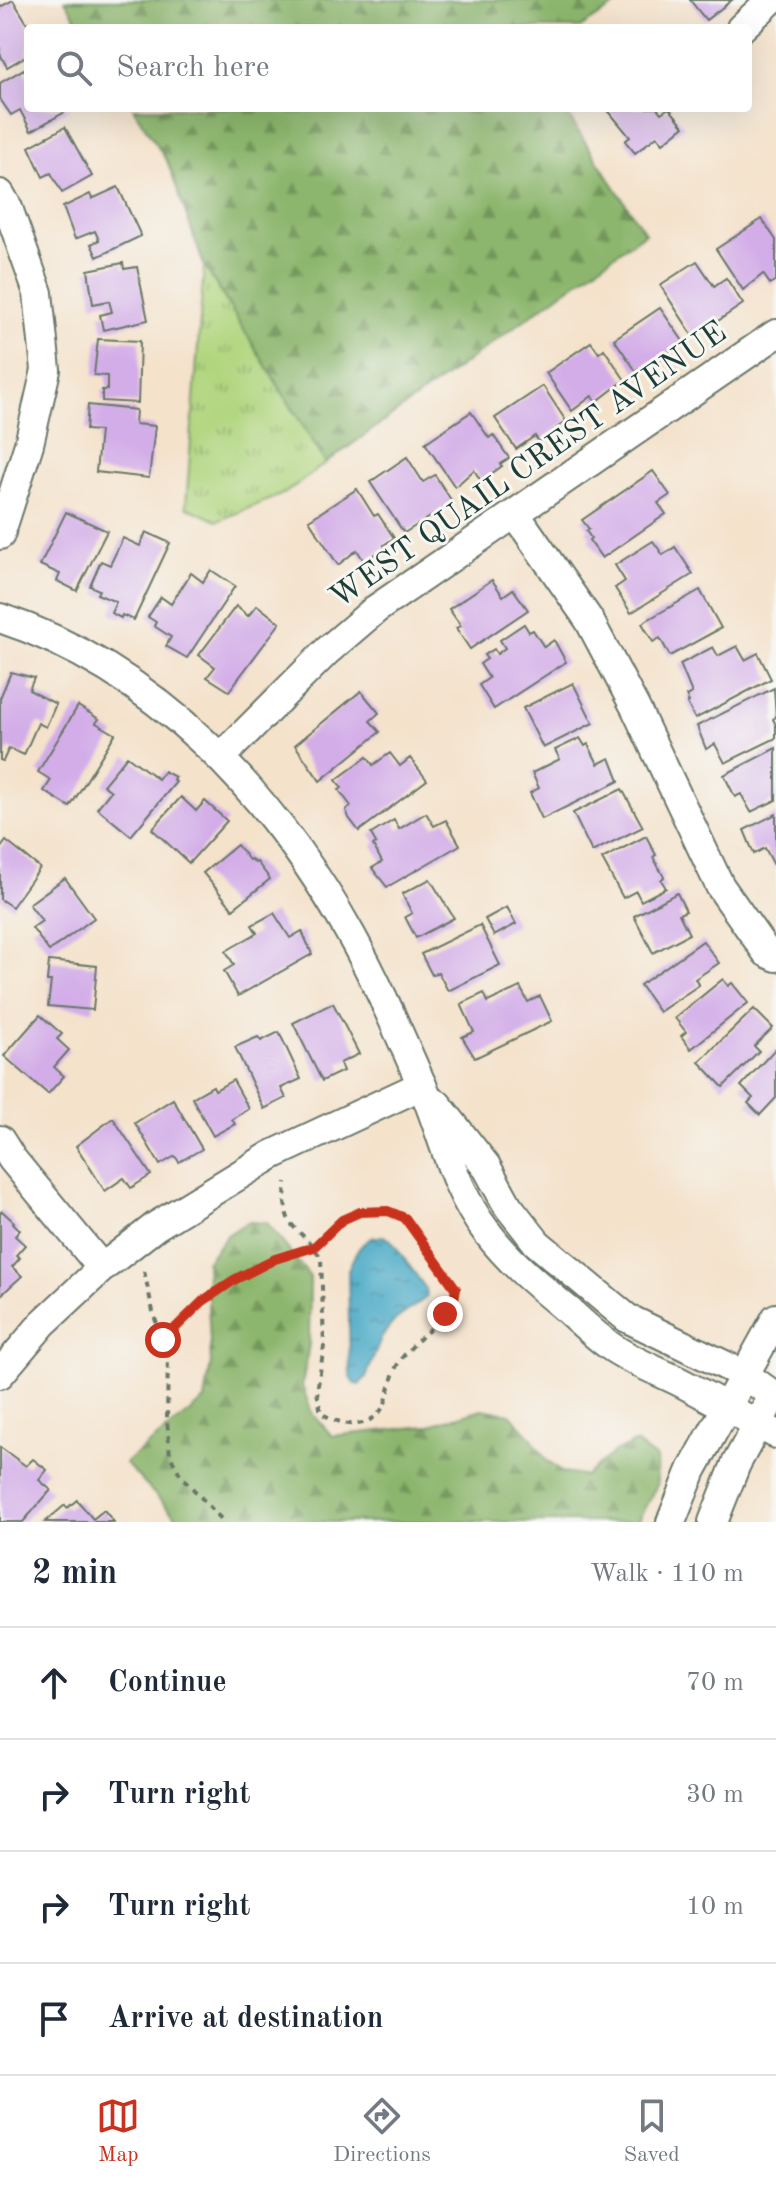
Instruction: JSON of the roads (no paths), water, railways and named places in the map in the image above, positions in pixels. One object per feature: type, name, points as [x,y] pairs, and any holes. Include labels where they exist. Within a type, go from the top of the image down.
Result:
[{"type":"street","points":[[745,24],[771,0]]},
{"type":"street","points":[[0,194],[8,208],[38,293],[46,370],[29,444],[0,535]]},
{"type":"street","name":"WEST QUAIL CREST AVENUE","points":[[221,757],[327,651],[376,609],[776,334]]},
{"type":"street","points":[[516,515],[589,620],[635,707],[720,886],[767,953],[776,957]]},
{"type":"street","points":[[0,618],[95,659],[159,704],[221,757],[252,790],[301,854],[352,936],[422,1085],[457,1184],[484,1228],[513,1264],[611,1347],[767,1429]]},
{"type":"street","points":[[0,1374],[43,1323],[102,1268],[156,1226],[272,1155],[422,1085]]},
{"type":"street","points":[[422,1085],[486,1166],[508,1206],[537,1243],[627,1318],[745,1375],[775,1395],[767,1429],[736,1464],[713,1522]]},
{"type":"street","points":[[0,1140],[12,1159],[102,1268]]},
{"type":"street","points":[[671,1522],[692,1470],[776,1318]]},
{"type":"water","points":[[383,1236],[391,1240],[426,1289],[427,1297],[395,1320],[382,1336],[366,1377],[359,1385],[350,1376],[348,1270],[363,1244],[371,1238]]}]
